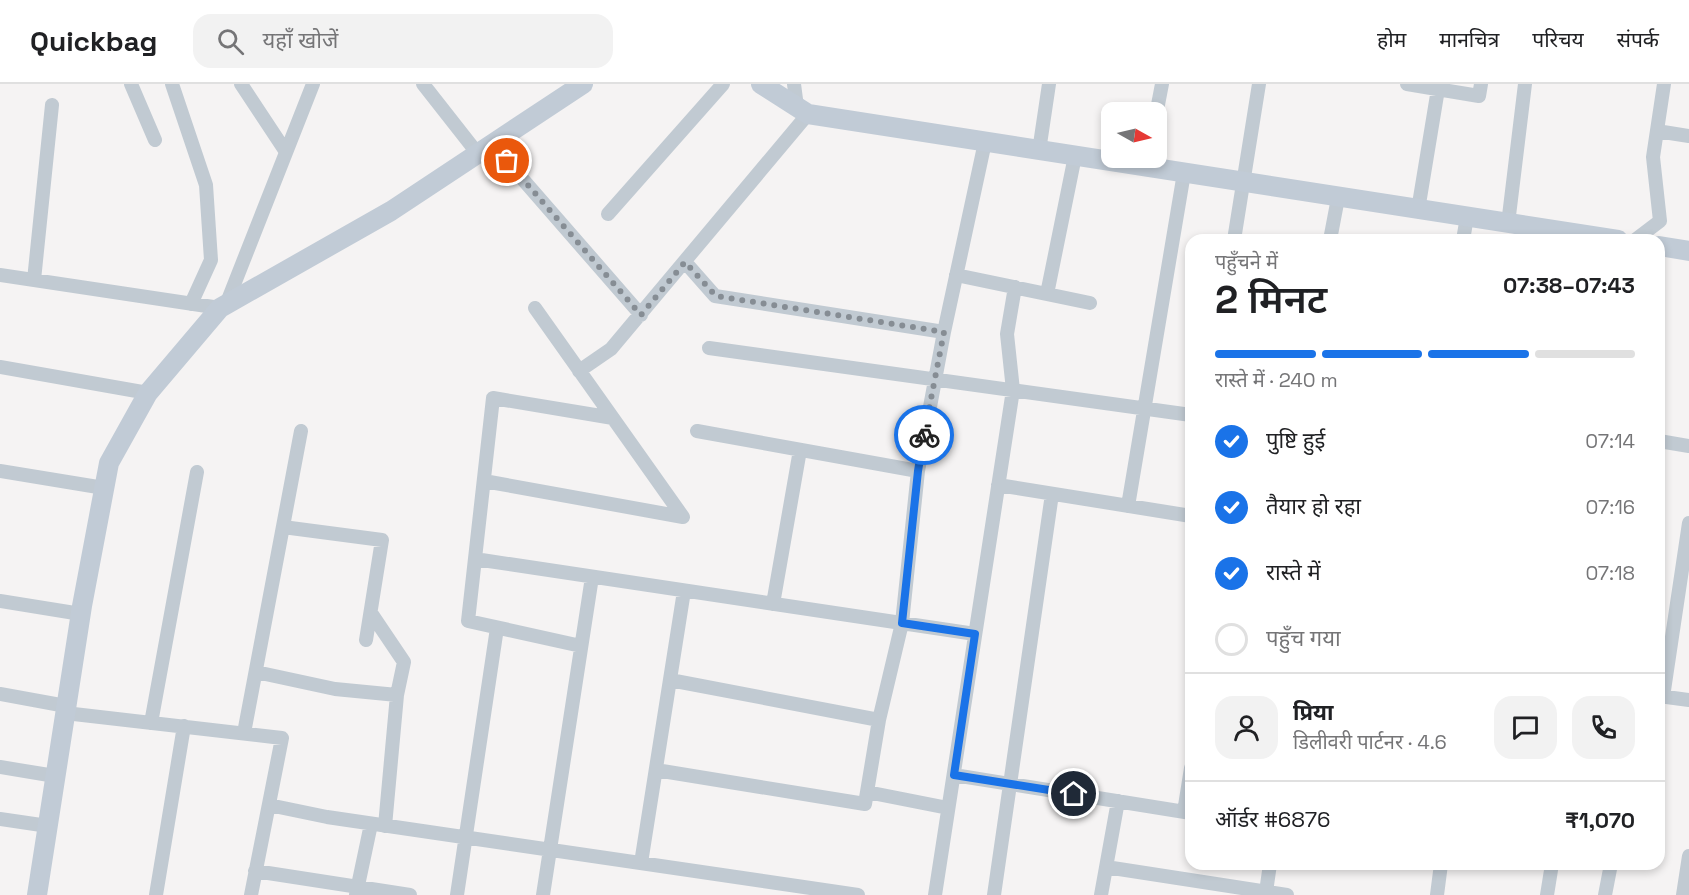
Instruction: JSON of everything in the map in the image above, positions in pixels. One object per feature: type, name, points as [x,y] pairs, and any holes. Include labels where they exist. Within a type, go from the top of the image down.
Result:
[{"type":"street","points":[[131,84],[155,140]]},
{"type":"street","points":[[172,84],[206,185],[211,260],[191,304]]},
{"type":"street","points":[[241,84],[286,152]]},
{"type":"street","points":[[37,895],[81,615],[109,463],[148,393],[223,306],[313,84]]},
{"type":"street","points":[[423,84],[641,315]]},
{"type":"street","points":[[0,275],[191,304],[223,306],[391,212],[583,84]]},
{"type":"street","points":[[608,214],[723,84]]},
{"type":"street","points":[[761,84],[803,111],[1039,151],[1101,159]]},
{"type":"street","points":[[794,84],[803,111]]},
{"type":"street","points":[[1039,151],[1049,84]]},
{"type":"street","points":[[1159,102],[1162,84]]},
{"type":"street","points":[[1235,234],[1259,84]]},
{"type":"street","points":[[1407,84],[1479,96],[1481,84]]},
{"type":"street","points":[[1508,224],[1525,84]]},
{"type":"street","points":[[1643,234],[1660,221],[1653,157],[1664,84]]},
{"type":"street","points":[[1418,210],[1438,89]]},
{"type":"street","points":[[33,280],[52,105]]},
{"type":"street","points":[[579,371],[611,349],[641,315],[803,111]]},
{"type":"street","points":[[1657,131],[1689,136]]},
{"type":"street","points":[[656,770],[865,804],[879,720],[902,623],[918,471],[944,332],[985,142]]},
{"type":"street","points":[[1047,294],[1075,156]]},
{"type":"street","points":[[1166,168],[1243,183],[1467,217],[1553,234]]},
{"type":"street","points":[[1128,506],[1184,173]]},
{"type":"street","points":[[1331,234],[1338,198]]},
{"type":"street","points":[[1464,234],[1467,217]]},
{"type":"street","points":[[1665,247],[1689,251]]},
{"type":"street","points":[[685,262],[716,296],[944,332]]},
{"type":"street","points":[[956,275],[1090,303]]},
{"type":"street","points":[[935,895],[1013,390],[1007,333],[1015,287]]},
{"type":"street","points":[[484,481],[683,517],[535,308]]},
{"type":"street","points":[[709,348],[1185,414]]},
{"type":"street","points":[[0,368],[148,393]]},
{"type":"street","points":[[581,646],[468,621],[493,398],[613,418]]},
{"type":"street","points":[[244,733],[301,431]]},
{"type":"street","points":[[697,431],[918,471]]},
{"type":"street","points":[[1665,442],[1689,447]]},
{"type":"street","points":[[773,604],[800,450]]},
{"type":"street","points":[[0,471],[104,488]]},
{"type":"street","points":[[151,723],[197,472]]},
{"type":"street","points":[[998,485],[1128,506],[1185,512]]},
{"type":"street","points":[[994,895],[1052,494]]},
{"type":"street","points":[[1665,672],[1689,523]]},
{"type":"street","points":[[283,527],[382,540],[366,640]]},
{"type":"street","points":[[475,559],[975,634]]},
{"type":"street","points":[[543,895],[592,577]]},
{"type":"street","points":[[641,863],[684,591]]},
{"type":"street","points":[[0,601],[81,615]]},
{"type":"street","points":[[371,613],[404,662],[397,695],[385,826]]},
{"type":"street","points":[[457,895],[497,628]]},
{"type":"street","points":[[256,672],[335,689],[397,695]]},
{"type":"street","points":[[670,680],[879,720]]},
{"type":"street","points":[[0,694],[66,709],[151,723],[282,738],[250,895]]},
{"type":"street","points":[[1665,697],[1689,700]]},
{"type":"street","points":[[156,895],[184,726]]},
{"type":"street","points":[[0,767],[56,776]]},
{"type":"street","points":[[954,775],[1185,813]]},
{"type":"street","points":[[867,792],[948,808]]},
{"type":"street","points":[[1101,895],[1118,801]]},
{"type":"street","points":[[269,805],[370,824],[858,895]]},
{"type":"street","points":[[0,819],[48,826]]},
{"type":"street","points":[[357,891],[370,824]]},
{"type":"street","points":[[1683,895],[1689,856]]},
{"type":"street","points":[[1106,867],[1287,895]]},
{"type":"street","points":[[1266,892],[1269,870]]},
{"type":"street","points":[[1437,895],[1441,870]]},
{"type":"street","points":[[1547,895],[1551,870]]},
{"type":"street","points":[[1605,895],[1610,870]]},
{"type":"street","points":[[255,871],[357,891],[410,895]]},
{"type":"way so far","points":[[507,161],[641,315],[685,262],[716,296],[944,332],[924,435]]},
{"type":"route","points":[[924,435],[902,623],[975,634],[954,775],[1074,794]]}]
